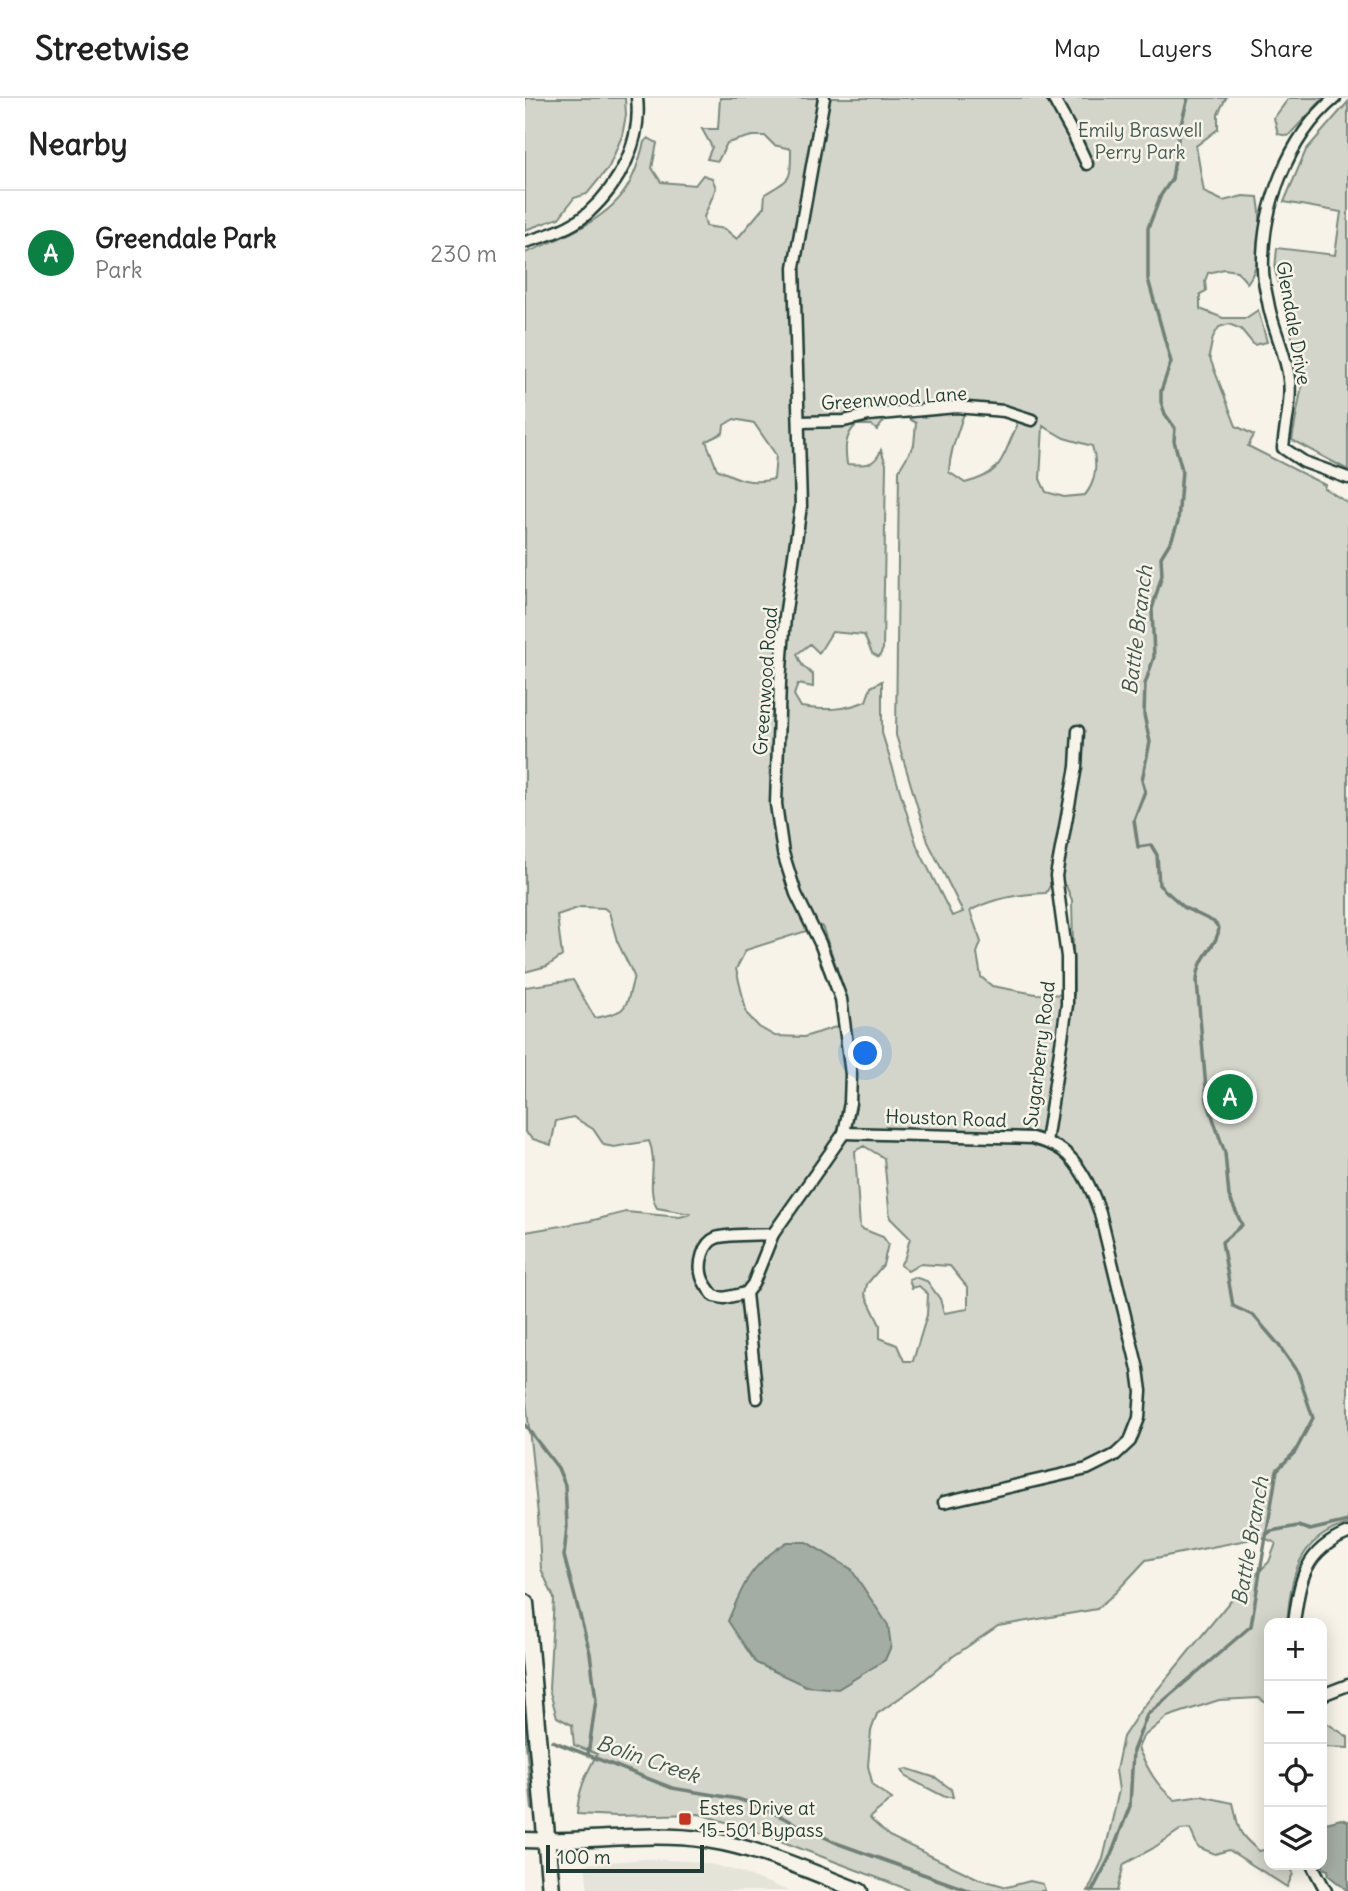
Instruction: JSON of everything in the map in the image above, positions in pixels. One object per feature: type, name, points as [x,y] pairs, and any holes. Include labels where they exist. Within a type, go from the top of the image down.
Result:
[{"type":"highway","points":[[525,1603],[551,1891]]},
{"type":"main road","points":[[525,1840],[708,1840],[783,1862],[860,1891]]},
{"type":"street","points":[[525,242],[561,229],[587,214],[607,192],[625,166],[637,132],[637,98]]},
{"type":"street","name":"Greenwood Road","points":[[746,1293],[753,1284],[772,1234],[844,1133],[850,1103],[851,1074],[841,999],[820,943],[796,894],[783,853],[776,804],[785,617],[801,506],[794,267],[824,98]]},
{"type":"street","points":[[1052,98],[1075,136],[1087,164]]},
{"type":"street","name":"Glendale Drive","points":[[1335,98],[1304,133],[1289,158],[1275,191],[1266,232],[1263,271],[1270,311],[1289,378],[1283,448],[1304,462],[1348,478]]},
{"type":"street","name":"Greenwood Lane","points":[[799,422],[844,421],[869,415],[956,407],[1004,411],[1031,420]]},
{"type":"street","name":"Sugarberry Road","points":[[944,1502],[1087,1469],[1115,1455],[1130,1441],[1139,1418],[1139,1369],[1100,1213],[1093,1193],[1078,1170],[1063,1151],[1046,1142],[1067,1005],[1067,957],[1056,876],[1076,767],[1077,731]]},
{"type":"street","name":"Houston Road","points":[[844,1133],[1032,1138],[1046,1142]]},
{"type":"street","points":[[757,1398],[746,1293],[725,1298],[714,1296],[702,1277],[700,1266],[703,1252],[708,1244],[717,1238],[772,1234]]},
{"type":"street","points":[[1295,1618],[1300,1583],[1307,1566],[1331,1541],[1348,1533]]},
{"type":"street","points":[[1327,1693],[1348,1685]]},
{"type":"street","points":[[1315,1870],[1326,1891]]},
{"type":"shaded area","points":[[787,1542],[806,1542],[851,1569],[888,1625],[891,1646],[885,1660],[838,1689],[806,1686],[756,1663],[728,1621],[756,1567]]},
{"type":"shaded area","points":[[1341,1819],[1348,1821],[1348,1891],[1329,1876],[1327,1870],[1327,1823]]},
{"type":"shaded area","points":[[645,1859],[714,1865],[789,1891],[588,1891],[585,1864]]},
{"type":"green space","points":[[525,98],[625,98],[626,115],[622,136],[609,167],[587,194],[574,198],[559,218],[525,230]]},
{"type":"green space","name":"Emily Braswell Perry Park","points":[[720,98],[1226,98],[1218,114],[1218,129],[1196,146],[1204,192],[1223,201],[1243,196],[1258,197],[1258,254],[1247,283],[1237,271],[1224,269],[1208,273],[1206,291],[1200,294],[1200,309],[1223,318],[1246,318],[1258,310],[1267,342],[1254,345],[1241,329],[1229,324],[1219,327],[1213,337],[1209,356],[1236,426],[1254,435],[1248,446],[1325,485],[1324,488],[1348,503],[1348,1524],[1331,1530],[1307,1549],[1295,1575],[1288,1618],[1264,1618],[1264,1702],[1259,1698],[1219,1700],[1167,1717],[1143,1737],[1138,1748],[1158,1783],[1175,1800],[1201,1796],[1233,1803],[1242,1834],[1259,1851],[1264,1850],[1264,1870],[1292,1870],[1287,1887],[1229,1850],[1215,1854],[1198,1847],[1190,1829],[1180,1830],[1124,1864],[1117,1891],[1088,1891],[1103,1859],[1119,1790],[1116,1770],[1123,1737],[1140,1711],[1235,1595],[1269,1562],[1276,1543],[1262,1537],[1146,1560],[1097,1609],[998,1626],[877,1714],[871,1731],[868,1766],[873,1786],[892,1799],[869,1818],[889,1836],[979,1879],[1007,1887],[1030,1881],[1043,1884],[1045,1891],[912,1891],[749,1829],[699,1814],[577,1814],[583,1783],[597,1754],[574,1745],[572,1725],[557,1717],[549,1689],[554,1598],[541,1569],[525,1390],[525,1232],[626,1212],[680,1217],[691,1214],[657,1208],[652,1191],[653,1158],[649,1141],[614,1147],[604,1145],[593,1129],[573,1117],[556,1121],[551,1145],[533,1139],[525,1132],[525,987],[573,980],[595,1018],[615,1013],[624,1007],[634,976],[617,941],[609,912],[604,908],[581,907],[557,915],[562,956],[547,966],[525,972],[525,253],[581,228],[618,200],[629,184],[644,142],[648,138],[657,143],[652,168],[661,182],[695,185],[703,175],[712,178],[716,188],[704,217],[706,226],[725,229],[737,239],[764,207],[765,194],[788,178],[791,149],[774,145],[765,136],[752,136],[727,143],[718,161],[707,159],[712,147],[702,129],[718,129]],"holes":[[[967,403],[1011,408],[1017,426],[995,469],[965,483],[949,472],[951,454]],[[906,417],[916,423],[914,445],[899,470],[896,735],[928,842],[963,912],[952,916],[917,846],[882,733],[882,681],[871,687],[866,701],[841,708],[801,707],[794,695],[798,684],[813,687],[813,675],[802,665],[797,654],[810,644],[819,653],[832,632],[864,635],[872,653],[879,657],[883,649],[886,464],[881,450],[872,462],[847,464],[846,443],[856,425],[871,425],[877,430],[886,418]],[[734,419],[754,423],[776,455],[774,479],[744,480],[717,469],[706,441],[723,433],[724,425]],[[1043,426],[1064,438],[1092,446],[1094,478],[1085,495],[1064,497],[1046,492],[1040,479]],[[1050,886],[1066,886],[1072,900],[1074,995],[1036,994],[992,986],[981,977],[977,953],[981,942],[970,911],[997,900],[1046,893]],[[822,926],[837,969],[839,1026],[804,1037],[775,1036],[759,1027],[747,1014],[736,969],[746,950]],[[864,1146],[884,1158],[890,1218],[910,1238],[900,1265],[908,1271],[920,1264],[950,1266],[968,1288],[968,1309],[944,1313],[940,1299],[927,1281],[914,1277],[909,1279],[912,1288],[919,1286],[928,1294],[927,1315],[913,1361],[904,1361],[897,1345],[880,1338],[880,1325],[865,1294],[867,1284],[883,1265],[888,1244],[883,1237],[860,1228],[855,1151]],[[806,1542],[851,1569],[746,1580]]]},
{"type":"green space","points":[[1289,98],[1324,98],[1288,136],[1278,134],[1274,118]]},
{"type":"green space","points":[[1348,102],[1348,470],[1292,440],[1303,379],[1275,270],[1277,248],[1335,255],[1341,212],[1284,202],[1306,150]]},
{"type":"green space","points":[[525,1668],[536,1812],[532,1809],[525,1734]]},
{"type":"green space","points":[[1327,1723],[1348,1737],[1348,1748],[1327,1747]]},
{"type":"green space","points":[[908,1769],[936,1778],[951,1789],[953,1797],[945,1797],[906,1777],[902,1770]]},
{"type":"waterway","name":"Battle Branch","points":[[1092,1891],[1111,1855],[1130,1806],[1133,1751],[1147,1715],[1251,1626],[1277,1470],[1295,1452],[1313,1418],[1298,1373],[1278,1344],[1254,1316],[1233,1306],[1222,1242],[1242,1225],[1229,1196],[1225,1153],[1207,1101],[1197,981],[1201,964],[1219,928],[1214,922],[1185,908],[1159,885],[1157,855],[1151,845],[1138,847],[1134,820],[1145,791],[1142,780],[1150,742],[1144,715],[1145,684],[1154,657],[1152,609],[1162,575],[1161,557],[1178,522],[1182,470],[1174,441],[1175,428],[1165,414],[1161,402],[1161,391],[1171,362],[1148,279],[1148,228],[1161,195],[1172,179],[1179,132],[1188,98]]},
{"type":"waterway","points":[[525,1425],[558,1468],[565,1485],[567,1526],[564,1556],[590,1653],[596,1700],[588,1755]]},
{"type":"waterway","points":[[1267,1534],[1298,1526],[1310,1530],[1348,1521]]},
{"type":"waterway","name":"Bolin Creek","points":[[552,1741],[672,1788],[738,1799],[756,1805],[839,1844],[970,1891]]},
{"type":"place","name":"Greendale Park","points":[[1230,1097]]},
{"type":"place","name":"Estes Drive at 15-501 Bypass","points":[[685,1819]]}]
